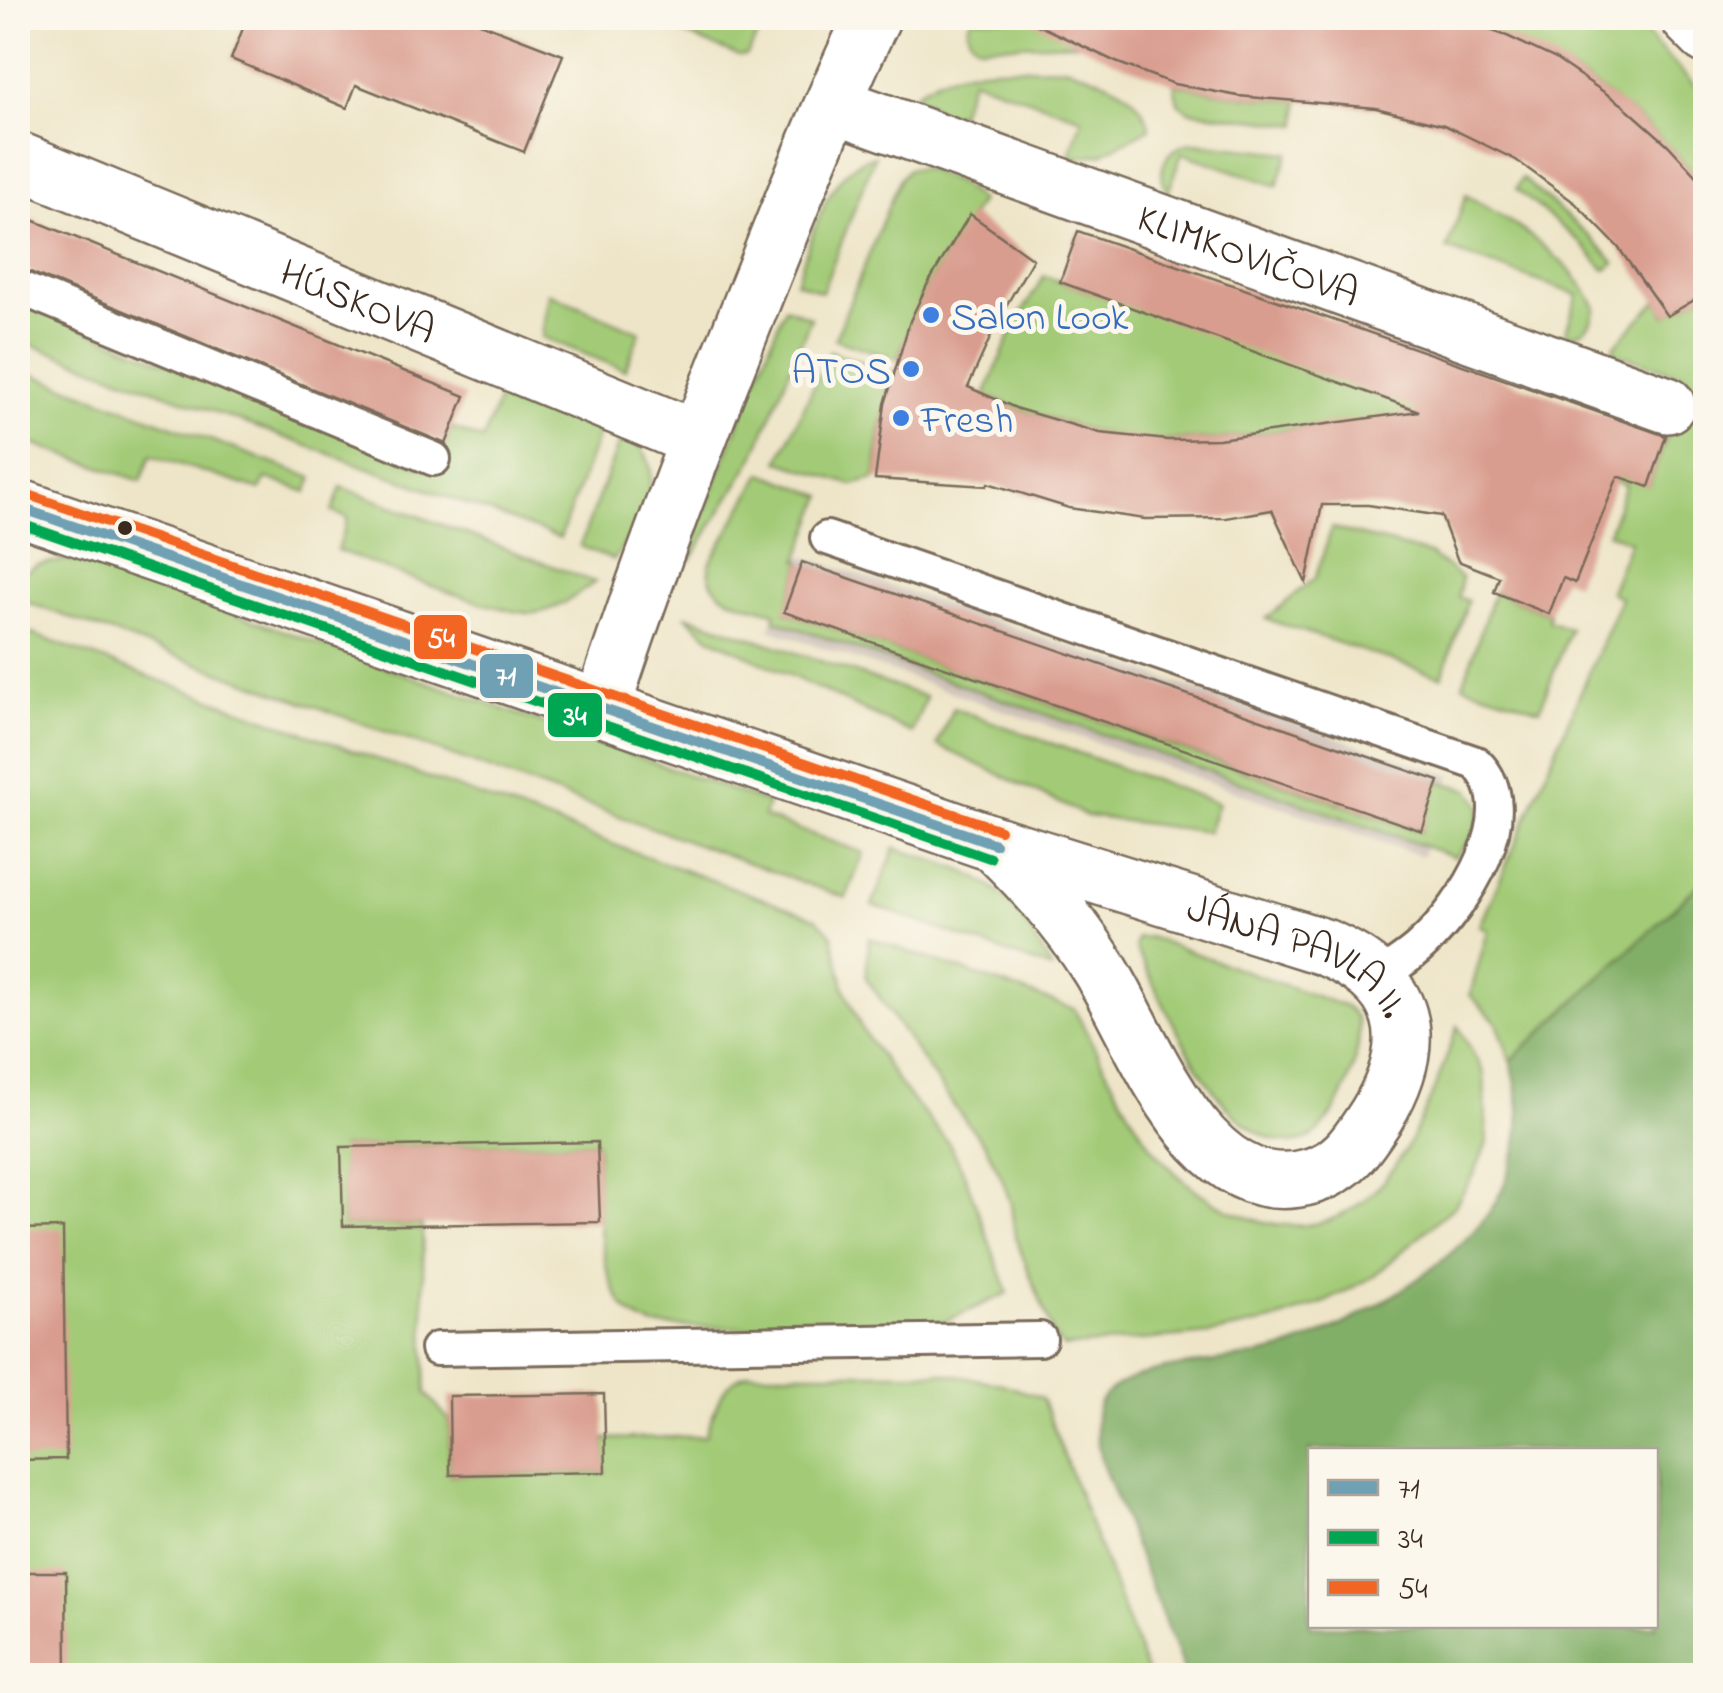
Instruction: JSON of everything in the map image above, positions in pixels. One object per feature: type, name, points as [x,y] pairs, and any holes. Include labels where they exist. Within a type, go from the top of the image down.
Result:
[{"type":"street","points":[[602,708],[642,584],[697,440],[833,104],[872,18]]},
{"type":"street","points":[[1689,18],[1706,35]]},
{"type":"street","name":"KLIMKOVIČOVA","points":[[833,104],[1668,405]]},
{"type":"street","name":"HÚSKOVA","points":[[18,160],[697,440]]},
{"type":"street","name":"JÁNA PAVLA II.","points":[[18,507],[995,844],[1352,958],[1388,989],[1403,1041],[1392,1089],[1356,1148],[1334,1168],[1307,1178],[1274,1178],[1244,1172],[1216,1154],[1192,1130],[1100,968],[1042,890],[995,844]]},
{"type":"lane","points":[[18,287],[434,459]]},
{"type":"lane","points":[[827,538],[1476,763],[1496,798],[1490,839],[1476,873],[1436,932],[1378,978]]},
{"type":"lane","points":[[438,1349],[1040,1338]]},
{"type":"shaded area","points":[[796,554],[1451,776],[1422,856],[770,629]]},
{"type":"green space","points":[[644,18],[767,18],[747,55],[739,56]]},
{"type":"green space","points":[[972,18],[1084,18],[1079,43],[980,46],[969,34]]},
{"type":"green space","points":[[1456,18],[1630,18],[1705,96],[1705,186],[1652,131],[1592,84],[1527,47]]},
{"type":"green space","points":[[1068,67],[1129,95],[1145,114],[1150,128],[1102,154],[1069,158],[1082,118],[972,79],[958,116],[941,113],[915,94],[930,83],[967,71]]},
{"type":"green space","points":[[1174,84],[1238,96],[1299,101],[1298,125],[1188,111],[1178,103]]},
{"type":"green space","points":[[1193,143],[1289,153],[1277,186],[1182,153],[1168,193],[1162,176],[1166,160],[1176,149]]},
{"type":"green space","points":[[875,156],[822,292],[796,282],[833,190],[844,174]]},
{"type":"green space","points":[[924,168],[960,184],[980,201],[927,285],[897,359],[835,339],[899,180],[908,169]]},
{"type":"green space","points":[[1522,178],[1615,263],[1605,270],[1580,242],[1516,189]]},
{"type":"green space","points":[[1466,195],[1521,229],[1573,274],[1596,308],[1586,328],[1565,334],[1578,295],[1447,249]]},
{"type":"green space","points":[[1044,276],[1649,486],[1688,377],[1616,353],[1613,347],[1657,301],[1666,316],[1705,293],[1705,879],[1511,1061],[1497,1023],[1470,995],[1488,930],[1480,926],[1621,598],[1610,592],[1630,541],[1608,533],[1626,485],[1605,478],[1312,426],[1219,439],[1150,440],[1100,433],[1018,409],[985,395],[1014,326]]},
{"type":"green space","points":[[548,293],[640,332],[625,370],[542,337]]},
{"type":"green space","points":[[18,302],[434,472],[452,428],[483,440],[503,388],[601,427],[560,538],[18,340]]},
{"type":"green space","points":[[785,307],[811,318],[754,457],[690,561],[695,534]]},
{"type":"green space","points":[[830,351],[893,373],[879,437],[875,479],[852,485],[779,461]]},
{"type":"green space","points":[[18,369],[313,478],[307,492],[266,478],[260,490],[151,455],[141,481],[18,439]]},
{"type":"green space","points":[[622,435],[639,446],[648,460],[651,476],[642,511],[614,560],[580,546]]},
{"type":"green space","points":[[762,473],[823,496],[798,560],[802,562],[785,612],[1421,832],[1439,781],[1470,790],[1481,806],[1476,833],[1455,857],[774,620],[776,613],[730,598],[713,585],[710,563]]},
{"type":"green space","points":[[341,487],[595,582],[559,605],[535,613],[495,607],[408,577],[337,550],[348,518],[332,512]]},
{"type":"green space","points":[[1332,528],[1429,554],[1462,578],[1458,597],[1468,601],[1442,677],[1266,619],[1315,578]]},
{"type":"green space","points":[[67,560],[109,569],[768,803],[764,817],[864,853],[846,898],[18,599],[18,576],[37,565]]},
{"type":"green space","points":[[1494,592],[1549,614],[1548,621],[1570,629],[1540,709],[1463,685]]},
{"type":"green space","points":[[685,615],[926,697],[912,733],[711,638]]},
{"type":"green space","points":[[18,629],[816,918],[832,935],[845,990],[862,1029],[902,1088],[950,1145],[1008,1293],[939,1324],[918,1328],[654,1326],[625,1308],[607,1268],[598,1203],[597,1142],[342,1147],[343,1226],[422,1225],[426,1393],[449,1420],[450,1475],[605,1472],[605,1439],[705,1436],[725,1389],[750,1373],[943,1373],[1002,1384],[1042,1398],[1148,1675],[18,1675]]},
{"type":"green space","points":[[953,708],[1218,803],[1208,832],[1087,816],[937,745]]},
{"type":"green space","points":[[895,848],[956,868],[997,891],[1021,917],[1052,969],[872,905]]},
{"type":"green space","points":[[1705,879],[1705,1675],[1186,1675],[1101,1461],[1096,1427],[1099,1403],[1120,1384],[1140,1376],[1267,1353],[1313,1338],[1424,1275],[1470,1235],[1499,1195],[1518,1139],[1518,1094],[1511,1061]]},
{"type":"green space","points":[[1149,937],[1344,1006],[1355,1015],[1359,1036],[1353,1067],[1332,1114],[1314,1135],[1297,1142],[1269,1138],[1227,1107],[1183,1041],[1135,948],[1137,938]]},
{"type":"green space","points":[[869,938],[1074,1009],[1153,1149],[1201,1194],[1244,1216],[1290,1226],[1329,1220],[1361,1203],[1388,1176],[1410,1142],[1458,1026],[1484,1073],[1487,1142],[1474,1175],[1455,1205],[1373,1277],[1325,1302],[1276,1320],[1210,1334],[1063,1347],[1055,1338],[1015,1237],[1011,1204],[986,1146],[866,978]]},
{"type":"building","points":[[247,18],[467,18],[563,55],[524,152],[356,85],[347,108],[231,59]]},
{"type":"building","points":[[1023,18],[1456,18],[1507,36],[1554,58],[1623,105],[1706,186],[1706,293],[1667,316],[1618,247],[1575,203],[1516,160],[1444,125],[1376,108],[1238,96],[1174,84],[1116,62]]},
{"type":"building","points":[[18,214],[465,396],[446,444],[18,267]]},
{"type":"building","points":[[970,214],[1033,259],[999,318],[968,387],[1018,409],[1100,433],[1168,440],[1219,439],[1419,411],[1060,282],[1078,231],[1666,436],[1649,487],[1618,476],[1575,583],[1563,578],[1549,614],[1494,592],[1499,577],[1458,561],[1441,516],[1368,505],[1322,505],[1306,583],[1272,510],[1226,518],[1145,519],[1069,508],[988,483],[987,486],[875,479],[885,404],[910,321]]},
{"type":"building","points":[[802,562],[1439,781],[1422,831],[784,612]]},
{"type":"building","points":[[597,1142],[600,1222],[343,1226],[341,1147]]},
{"type":"building","points":[[63,1228],[66,1459],[18,1460],[18,1229]]},
{"type":"building","points":[[604,1394],[606,1472],[450,1475],[449,1396]]},
{"type":"building","points":[[18,1572],[66,1572],[67,1676],[18,1676]]},
{"type":"transit line","name":"54","points":[[23,493],[1000,830]]},
{"type":"transit line","name":"71","points":[[18,507],[995,844]]},
{"type":"transit line","name":"34","points":[[18,523],[990,858]]},
{"type":"place","name":"Salon Look","points":[[931,315]]},
{"type":"place","name":"ATOS","points":[[911,369]]},
{"type":"place","name":"Fresh","points":[[901,418]]}]
